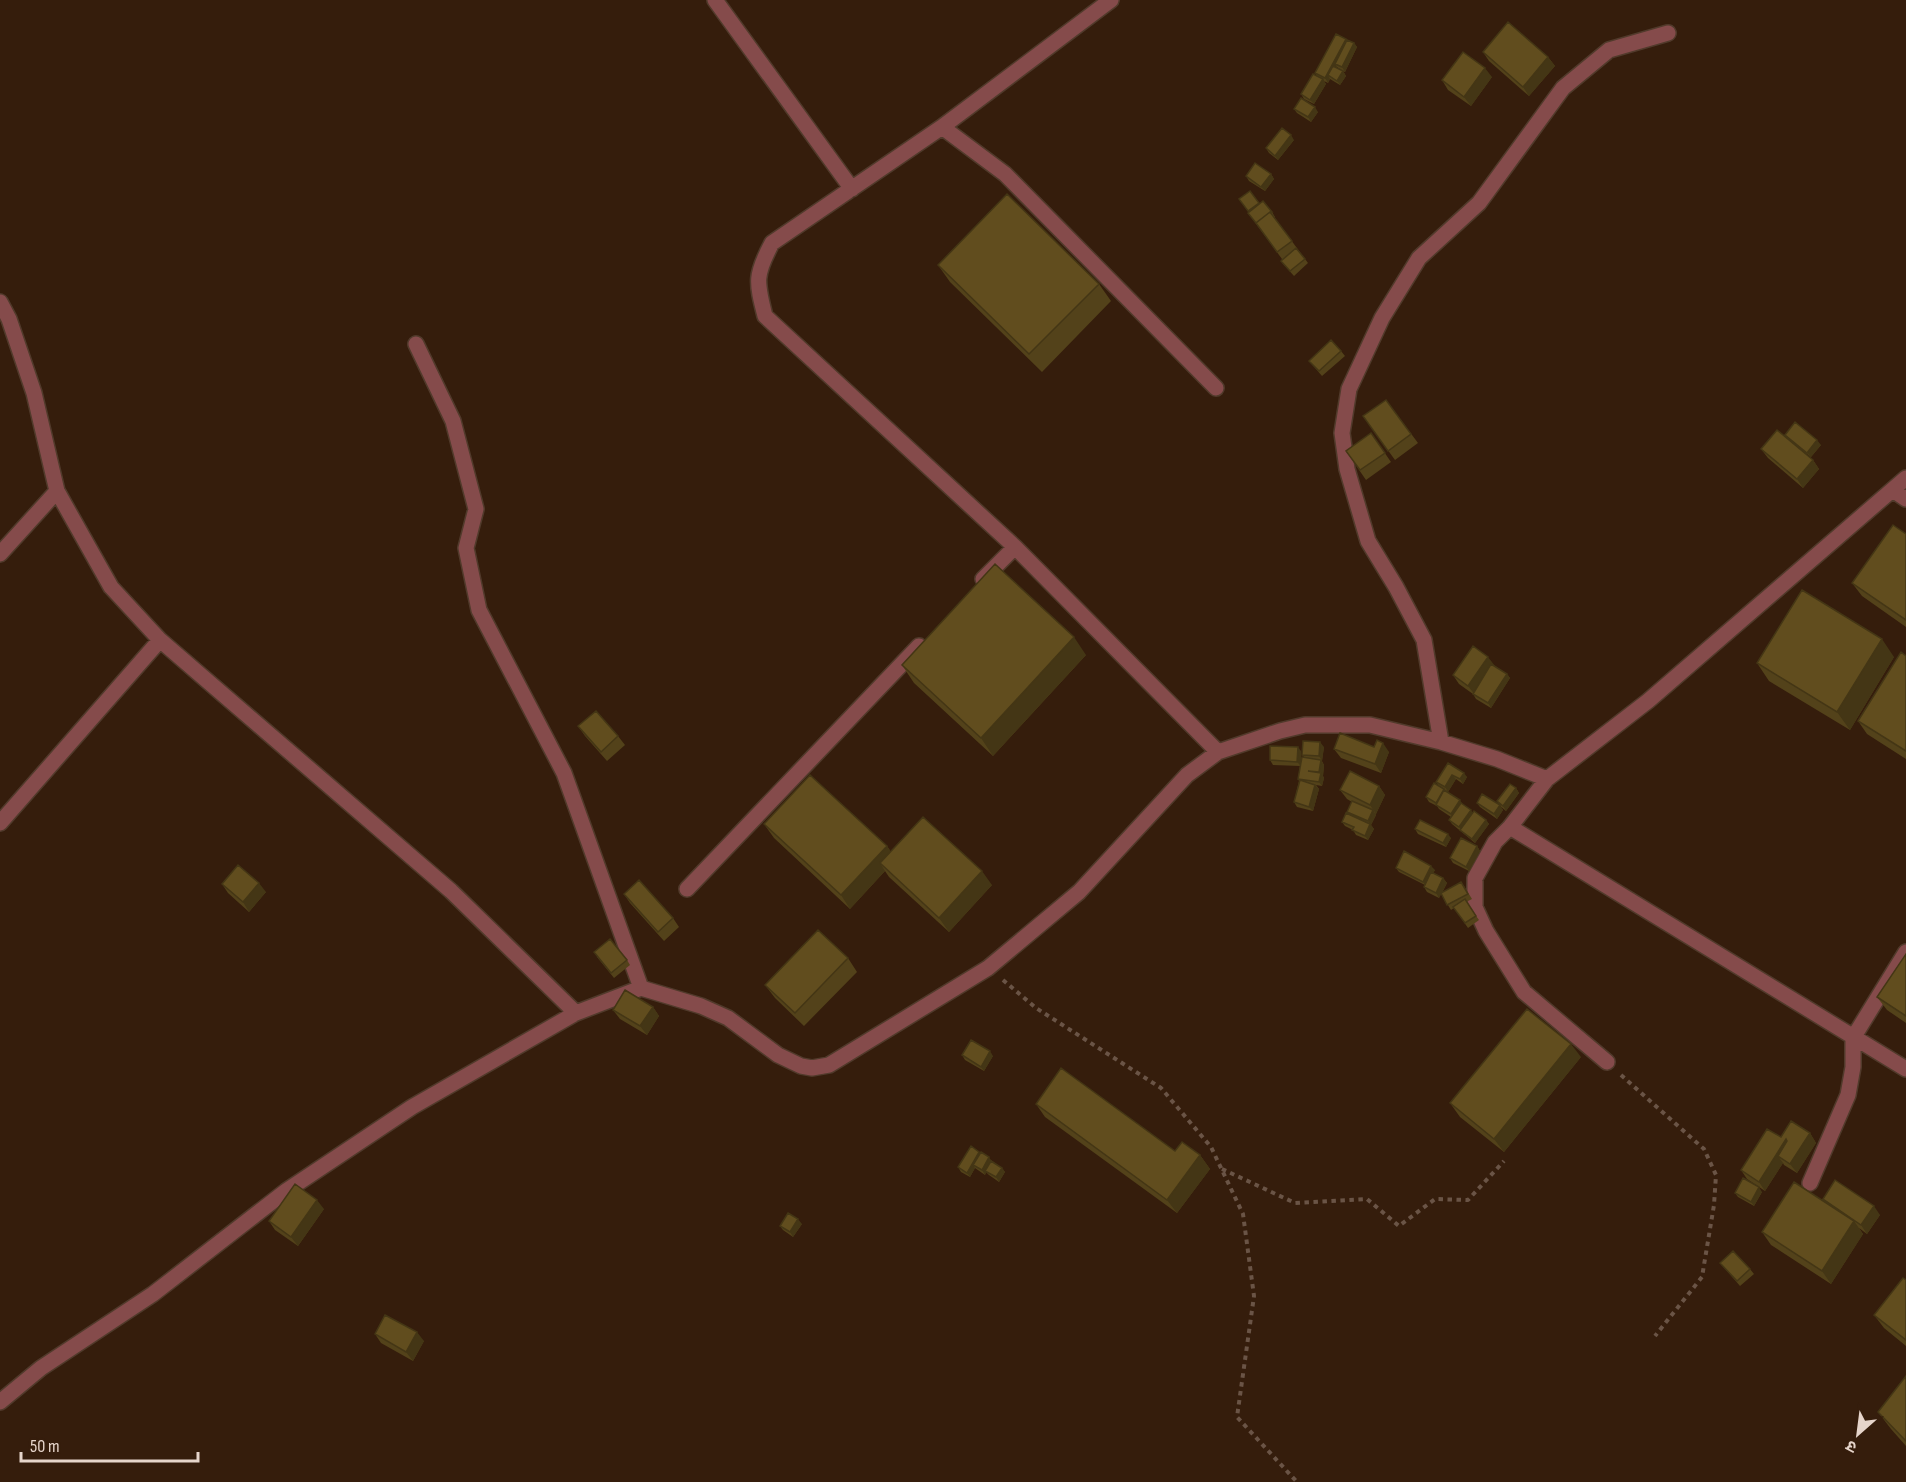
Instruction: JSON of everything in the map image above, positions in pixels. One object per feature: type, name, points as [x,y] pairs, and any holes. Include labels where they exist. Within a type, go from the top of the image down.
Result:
[{"type":"street","points":[[715,0],[852,189]]},
{"type":"street","points":[[1111,0],[942,127],[772,243],[760,266],[758,285],[765,316],[1015,547],[1218,752]]},
{"type":"street","points":[[1441,742],[1424,640],[1396,586],[1368,541],[1347,469],[1342,433],[1349,389],[1382,318],[1419,258],[1479,203],[1563,88],[1608,50],[1668,33]]},
{"type":"street","points":[[942,127],[1005,174],[1216,388]]},
{"type":"street","points":[[0,302],[5,325],[34,393],[57,491],[111,587],[160,640],[451,891],[576,1013]]},
{"type":"street","points":[[416,344],[453,421],[476,509],[466,548],[479,610],[564,772],[641,987]]},
{"type":"street","points":[[1607,1062],[1524,992],[1486,931],[1475,907],[1475,878],[1495,842],[1510,827],[1548,779],[1648,701],[1900,495],[1906,478]]},
{"type":"street","points":[[0,554],[57,491]]},
{"type":"street","points":[[974,589],[1015,547]]},
{"type":"street","points":[[687,889],[933,632]]},
{"type":"street","points":[[0,823],[160,640]]},
{"type":"street","points":[[0,1401],[41,1368],[153,1294],[286,1191],[412,1107],[576,1013],[641,987],[701,1006],[728,1018],[778,1055],[801,1066],[812,1068],[829,1065],[988,968],[1079,892],[1187,775],[1218,752],[1305,725],[1370,725],[1441,742],[1497,759],[1548,779]]},
{"type":"street","points":[[1510,827],[1906,1069]]},
{"type":"street","points":[[1810,1183],[1848,1095],[1853,1067],[1853,1038],[1906,952]]},
{"type":"path","points":[[988,968],[1036,1008],[1161,1088],[1211,1147],[1243,1214],[1254,1296],[1237,1417],[1297,1482]]},
{"type":"path","points":[[1607,1062],[1704,1149],[1716,1175],[1714,1205],[1702,1277],[1655,1336]]},
{"type":"path","points":[[1222,1169],[1295,1203],[1367,1199],[1399,1226],[1435,1199],[1468,1200],[1504,1161]]},
{"type":"building","points":[[1508,22],[1548,57],[1523,87],[1483,52]]},
{"type":"building","points":[[1336,34],[1346,39],[1325,78],[1315,73]]},
{"type":"building","points":[[1347,40],[1354,43],[1342,67],[1335,64]]},
{"type":"building","points":[[1463,52],[1485,68],[1464,97],[1442,80]]},
{"type":"building","points":[[1333,66],[1343,71],[1337,81],[1328,75]]},
{"type":"building","points":[[1313,74],[1323,79],[1310,100],[1301,94]]},
{"type":"building","points":[[1301,98],[1315,107],[1308,117],[1294,109]]},
{"type":"building","points":[[1282,128],[1291,135],[1275,156],[1266,148]]},
{"type":"building","points":[[1255,163],[1271,174],[1261,187],[1246,176]]},
{"type":"building","points":[[1250,191],[1259,203],[1248,211],[1239,199]]},
{"type":"building","points":[[1007,194],[1099,284],[1029,354],[938,265]]},
{"type":"building","points":[[1263,201],[1272,212],[1256,223],[1248,213]]},
{"type":"building","points":[[1270,212],[1292,241],[1277,252],[1256,223]]},
{"type":"building","points":[[1296,248],[1305,259],[1290,271],[1281,261]]},
{"type":"building","points":[[1331,340],[1341,351],[1319,371],[1309,361]]},
{"type":"building","points":[[1386,400],[1411,434],[1388,451],[1363,416]]},
{"type":"building","points":[[1795,422],[1817,440],[1807,453],[1785,435]]},
{"type":"building","points":[[1777,430],[1813,460],[1797,479],[1761,449]]},
{"type":"building","points":[[1371,433],[1385,453],[1360,470],[1346,451]]},
{"type":"building","points":[[1893,525],[1906,534],[1906,620],[1852,583]]},
{"type":"building","points":[[995,564],[1074,637],[981,738],[902,665]]},
{"type":"building","points":[[1802,590],[1882,639],[1837,712],[1757,663]]},
{"type":"building","points":[[1473,646],[1488,657],[1468,686],[1453,675]]},
{"type":"building","points":[[1901,652],[1906,656],[1906,751],[1858,721]]},
{"type":"building","points":[[1491,664],[1507,674],[1488,703],[1473,694]]},
{"type":"building","points":[[596,711],[618,736],[601,752],[578,726]]},
{"type":"building","points":[[1340,733],[1374,747],[1377,740],[1383,743],[1375,764],[1334,749]]},
{"type":"building","points":[[1303,741],[1320,742],[1319,756],[1302,755]]},
{"type":"building","points":[[1270,746],[1298,747],[1297,762],[1270,760]]},
{"type":"building","points":[[1302,757],[1321,760],[1319,772],[1308,771],[1321,773],[1319,782],[1298,779]]},
{"type":"building","points":[[1448,763],[1464,773],[1460,779],[1452,775],[1445,787],[1436,782]]},
{"type":"building","points":[[1350,771],[1379,786],[1370,805],[1340,790]]},
{"type":"building","points":[[810,775],[887,846],[841,895],[764,824]]},
{"type":"building","points":[[1300,780],[1315,785],[1309,807],[1294,802]]},
{"type":"building","points":[[1434,783],[1444,789],[1436,803],[1426,797]]},
{"type":"building","points":[[1510,784],[1516,788],[1503,806],[1497,801]]},
{"type":"building","points":[[1444,790],[1460,800],[1451,814],[1436,805]]},
{"type":"building","points":[[1482,794],[1500,805],[1494,814],[1477,803]]},
{"type":"building","points":[[1352,801],[1373,810],[1368,821],[1347,812]]},
{"type":"building","points":[[1461,803],[1471,810],[1459,827],[1449,820]]},
{"type":"building","points":[[1474,811],[1486,820],[1472,839],[1460,830]]},
{"type":"building","points":[[1346,813],[1370,824],[1365,836],[1352,830],[1354,827],[1342,822]]},
{"type":"building","points":[[923,817],[982,871],[939,918],[880,863]]},
{"type":"building","points":[[1420,820],[1448,834],[1443,843],[1415,829]]},
{"type":"building","points":[[1461,838],[1477,846],[1466,867],[1450,858]]},
{"type":"building","points":[[1404,851],[1431,866],[1423,882],[1396,868]]},
{"type":"building","points":[[238,865],[259,883],[243,902],[222,884]]},
{"type":"building","points":[[1431,872],[1443,878],[1436,893],[1424,887]]},
{"type":"building","points":[[639,880],[673,918],[658,932],[624,894]]},
{"type":"building","points":[[1461,882],[1468,894],[1447,905],[1441,893]]},
{"type":"building","points":[[1465,899],[1476,916],[1465,923],[1453,907]]},
{"type":"building","points":[[818,930],[848,958],[795,1013],[765,985]]},
{"type":"building","points":[[610,939],[627,960],[611,973],[594,952]]},
{"type":"building","points":[[1906,954],[1906,1016],[1877,997]]},
{"type":"building","points":[[625,990],[653,1007],[640,1026],[613,1010]]},
{"type":"building","points":[[1527,1009],[1571,1044],[1494,1139],[1450,1103]]},
{"type":"building","points":[[971,1040],[990,1051],[981,1067],[962,1055]]},
{"type":"building","points":[[1061,1068],[1175,1151],[1182,1142],[1200,1155],[1167,1200],[1036,1104]]},
{"type":"building","points":[[1791,1121],[1810,1133],[1790,1164],[1778,1156],[1786,1139],[1759,1182],[1741,1170],[1767,1129],[1781,1137]]},
{"type":"building","points":[[971,1146],[979,1152],[967,1173],[958,1167]]},
{"type":"building","points":[[981,1152],[989,1157],[982,1170],[973,1165]]},
{"type":"building","points":[[991,1161],[1002,1168],[996,1177],[985,1171]]},
{"type":"building","points":[[1743,1178],[1759,1187],[1751,1202],[1735,1193]]},
{"type":"building","points":[[1835,1180],[1874,1206],[1861,1225],[1823,1199]]},
{"type":"building","points":[[1794,1182],[1854,1221],[1822,1271],[1762,1232]]},
{"type":"building","points":[[295,1184],[317,1200],[291,1237],[269,1221]]},
{"type":"building","points":[[788,1213],[798,1219],[790,1232],[780,1226]]},
{"type":"building","points":[[1733,1251],[1750,1269],[1737,1281],[1720,1263]]},
{"type":"building","points":[[1903,1278],[1906,1280],[1906,1340],[1874,1315]]},
{"type":"building","points":[[385,1315],[417,1332],[406,1352],[375,1334]]},
{"type":"building","points":[[1906,1376],[1906,1441],[1878,1412]]}]
